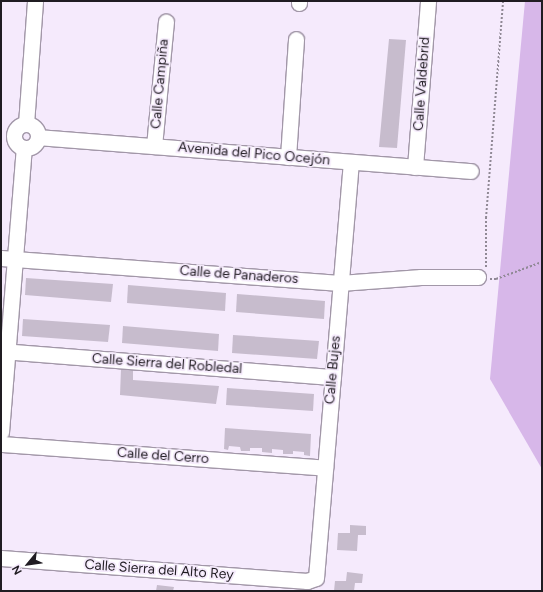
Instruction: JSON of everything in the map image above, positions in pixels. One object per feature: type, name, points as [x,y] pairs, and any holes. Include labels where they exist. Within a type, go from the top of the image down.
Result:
[{"type":"street","points":[[26,124],[35,1]]},
{"type":"street","name":"Calle Valdebrid","points":[[415,167],[428,1]]},
{"type":"street","name":"Calle Campiña","points":[[154,146],[166,22]]},
{"type":"street","points":[[288,157],[296,39]]},
{"type":"street","points":[[26,124],[36,129],[38,137],[35,144],[24,148],[7,134],[26,124]]},
{"type":"street","name":"Avenida del Pico Ocejón","points":[[38,137],[471,171]]},
{"type":"street","points":[[1,432],[8,258],[24,148]]},
{"type":"street","name":"Calle Bujes","points":[[316,578],[351,162]]},
{"type":"street","name":"Calle de Panaderos","points":[[8,258],[340,283],[421,277],[483,278]]},
{"type":"street","name":"Calle Sierra del Robledal","points":[[4,351],[333,377]]},
{"type":"street","name":"Calle del Cerro","points":[[1,444],[325,468]]},
{"type":"street","name":"Calle Sierra del Alto Rey","points":[[1,558],[307,581],[316,578]]},
{"type":"path","points":[[503,1],[486,218],[485,263],[483,278],[496,280],[542,262]]},
{"type":"shaded area","points":[[525,1],[542,1],[542,469],[490,379]]},
{"type":"building","points":[[389,39],[406,40],[397,148],[379,147]]},
{"type":"building","points":[[26,278],[113,284],[111,302],[25,295]]},
{"type":"building","points":[[128,285],[226,293],[225,311],[127,303]]},
{"type":"building","points":[[237,294],[325,301],[324,319],[236,312]]},
{"type":"building","points":[[23,319],[110,325],[108,342],[22,336]]},
{"type":"building","points":[[123,326],[219,334],[218,351],[122,343]]},
{"type":"building","points":[[233,335],[319,341],[317,359],[232,353]]},
{"type":"building","points":[[121,369],[133,369],[133,380],[219,386],[216,404],[120,395]]},
{"type":"building","points":[[227,388],[314,394],[313,411],[226,405]]},
{"type":"building","points":[[225,428],[311,434],[310,456],[304,455],[304,452],[293,451],[293,454],[283,454],[283,450],[272,449],[272,453],[262,452],[262,448],[250,448],[250,451],[241,451],[240,447],[229,446],[228,450],[224,449]]},
{"type":"building","points":[[350,525],[366,526],[366,535],[358,535],[357,551],[337,550],[338,533],[350,533]]},
{"type":"building","points":[[347,572],[363,574],[362,583],[355,583],[354,591],[334,591],[335,581],[346,581]]},
{"type":"building","points":[[157,585],[174,587],[173,591],[156,591]]}]
